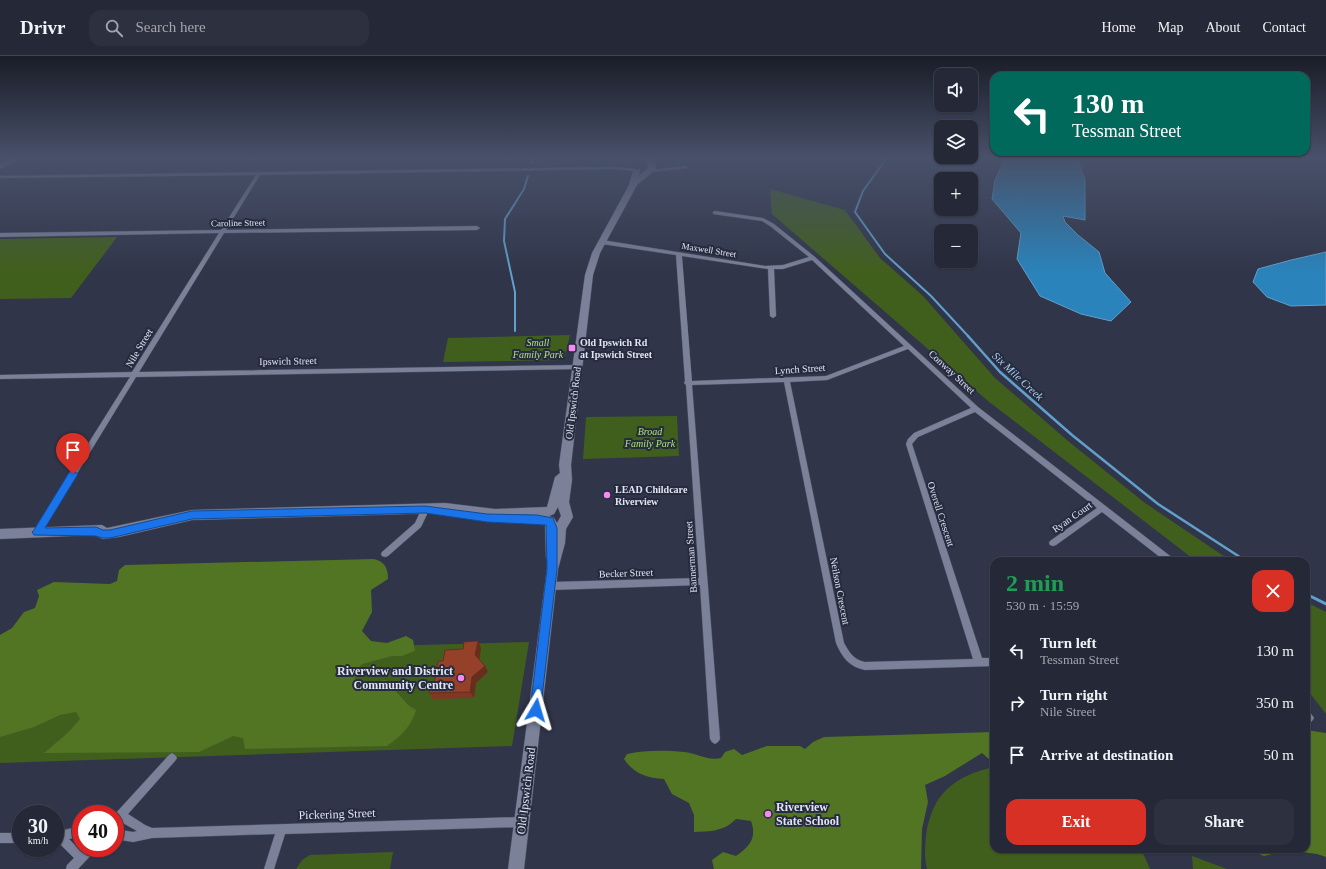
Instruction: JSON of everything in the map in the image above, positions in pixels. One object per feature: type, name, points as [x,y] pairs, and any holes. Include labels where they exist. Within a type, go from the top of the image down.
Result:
[{"type":"street","name":"Nile Street","points":[[37,532],[244,197]]},
{"type":"street","name":"Old Ipswich Road","points":[[516,869],[551,586],[553,517],[565,465],[590,275],[596,253],[627,197]]},
{"type":"street","name":"Conway Street","points":[[715,213],[768,222],[813,258],[976,409],[1166,557]]},
{"type":"street","name":"Caroline Street","points":[[0,235],[477,228]]},
{"type":"street","name":"Maxwell Street","points":[[602,242],[771,268],[783,267],[813,258]]},
{"type":"street","name":"Bannerman Street","points":[[679,254],[687,383],[715,739]]},
{"type":"street","points":[[771,268],[773,316]]},
{"type":"street","name":"Lynch Street","points":[[687,383],[813,380],[833,376],[908,347]]},
{"type":"street","name":"Ipswich Street","points":[[0,377],[577,367]]},
{"type":"street","name":"Neilson Crescent","points":[[787,381],[840,643],[848,658],[858,665],[865,666],[990,662]]},
{"type":"street","name":"Overell Crescent","points":[[976,409],[916,435],[909,444],[979,663]]},
{"type":"street","name":"Old Ipswich Road","points":[[553,517],[567,514],[564,509],[563,502],[566,480],[565,465]]},
{"type":"street","name":"Ryan Court","points":[[1053,543],[1102,508]]},
{"type":"street","points":[[385,554],[418,525],[425,510]]},
{"type":"street","points":[[0,534],[96,531],[103,534],[119,532],[192,515],[425,510],[487,518],[537,519],[553,517]]},
{"type":"street","name":"Becker Street","points":[[551,586],[703,581]]},
{"type":"street","points":[[124,811],[172,758]]},
{"type":"street","name":"Pickering Street","points":[[124,821],[152,833]]},
{"type":"street","name":"Pickering Street","points":[[124,836],[133,837],[152,833],[522,822]]},
{"type":"street","points":[[269,869],[282,829]]},
{"type":"street","points":[[0,838],[12,838]]},
{"type":"street","points":[[64,841],[81,858],[71,869]]},
{"type":"green space","points":[[771,197],[798,197],[845,210],[880,258],[923,296],[995,378],[1068,441],[1145,503],[1225,557],[1191,557],[988,401],[772,214]]},
{"type":"green space","points":[[117,237],[71,298],[0,299],[0,239]]},
{"type":"green space","name":"Small Family Park","points":[[570,335],[564,360],[443,362],[448,338]]},
{"type":"green space","name":"Broad Family Park","points":[[677,416],[679,456],[583,459],[586,417]]},
{"type":"green space","points":[[374,559],[381,562],[385,566],[388,579],[371,590],[372,612],[362,631],[371,641],[387,643],[406,636],[413,640],[415,651],[402,656],[392,656],[362,664],[354,673],[356,686],[364,686],[386,680],[408,705],[416,710],[405,731],[387,746],[245,749],[243,738],[233,736],[199,752],[44,753],[67,733],[80,719],[76,712],[60,715],[34,727],[0,737],[0,635],[12,628],[24,612],[35,608],[39,596],[37,590],[54,582],[110,584],[117,581],[119,570],[125,565]]},
{"type":"green space","points":[[1310,604],[1326,612],[1326,714],[1310,693]]},
{"type":"green space","points":[[529,642],[512,746],[0,763],[0,657]]},
{"type":"green space","points":[[1310,731],[1326,733],[1326,857],[1310,853]]},
{"type":"green space","points":[[990,732],[990,760],[982,753],[945,776],[925,785],[928,802],[922,829],[921,869],[714,869],[712,860],[723,852],[736,856],[745,849],[753,837],[753,827],[751,821],[736,819],[721,829],[694,832],[694,815],[689,803],[672,794],[664,779],[652,778],[637,772],[624,759],[627,754],[648,751],[663,751],[684,752],[716,759],[721,758],[725,752],[734,749],[742,755],[767,746],[800,746],[805,749],[813,742],[824,737]]},
{"type":"green space","points":[[990,768],[990,853],[1143,853],[1150,869],[927,869],[925,856],[926,835],[934,808],[947,789],[967,776]]},
{"type":"green space","points":[[393,852],[390,869],[296,869],[302,860],[310,855]]},
{"type":"green space","points":[[1257,853],[1276,853],[1264,856]]},
{"type":"green space","points":[[1192,856],[1227,869],[1193,869]]},
{"type":"water","points":[[992,197],[1085,197],[1085,220],[1063,216],[1065,222],[1099,252],[1105,273],[1131,302],[1111,321],[1081,314],[1040,296],[1017,259],[1021,233],[992,199]]},
{"type":"water","points":[[1326,252],[1326,305],[1291,306],[1267,297],[1253,282],[1258,269]]},
{"type":"building","name":"Riverview and District Community Centre","points":[[478,641],[475,655],[485,666],[472,677],[470,692],[429,693],[430,684],[434,684],[438,661],[443,661],[445,650],[463,649],[464,642]]},
{"type":"waterway","points":[[515,331],[515,292],[504,241],[505,219],[519,197]]},
{"type":"waterway","name":"Six Mile Creek","points":[[861,197],[855,212],[885,254],[931,296],[969,337]]},
{"type":"waterway","name":"Six Mile Creek","points":[[968,336],[1000,372],[1072,435],[1158,504],[1240,557]]},
{"type":"waterway","name":"Six Mile Creek","points":[[1310,596],[1326,604]]},
{"type":"place","name":"Old Ipswich Rd at Ipswich Street","points":[[572,348]]},
{"type":"place","name":"LEAD Childcare Riverview","points":[[607,495]]},
{"type":"place","name":"Riverview and District Community Centre","points":[[461,678]]},
{"type":"place","name":"Riverview State School","points":[[768,814]]},
{"type":"route","points":[[73,474],[37,532],[96,531],[103,534],[110,534],[192,515],[425,510],[487,518],[537,519],[550,521],[552,528],[552,569],[536,710]]}]
